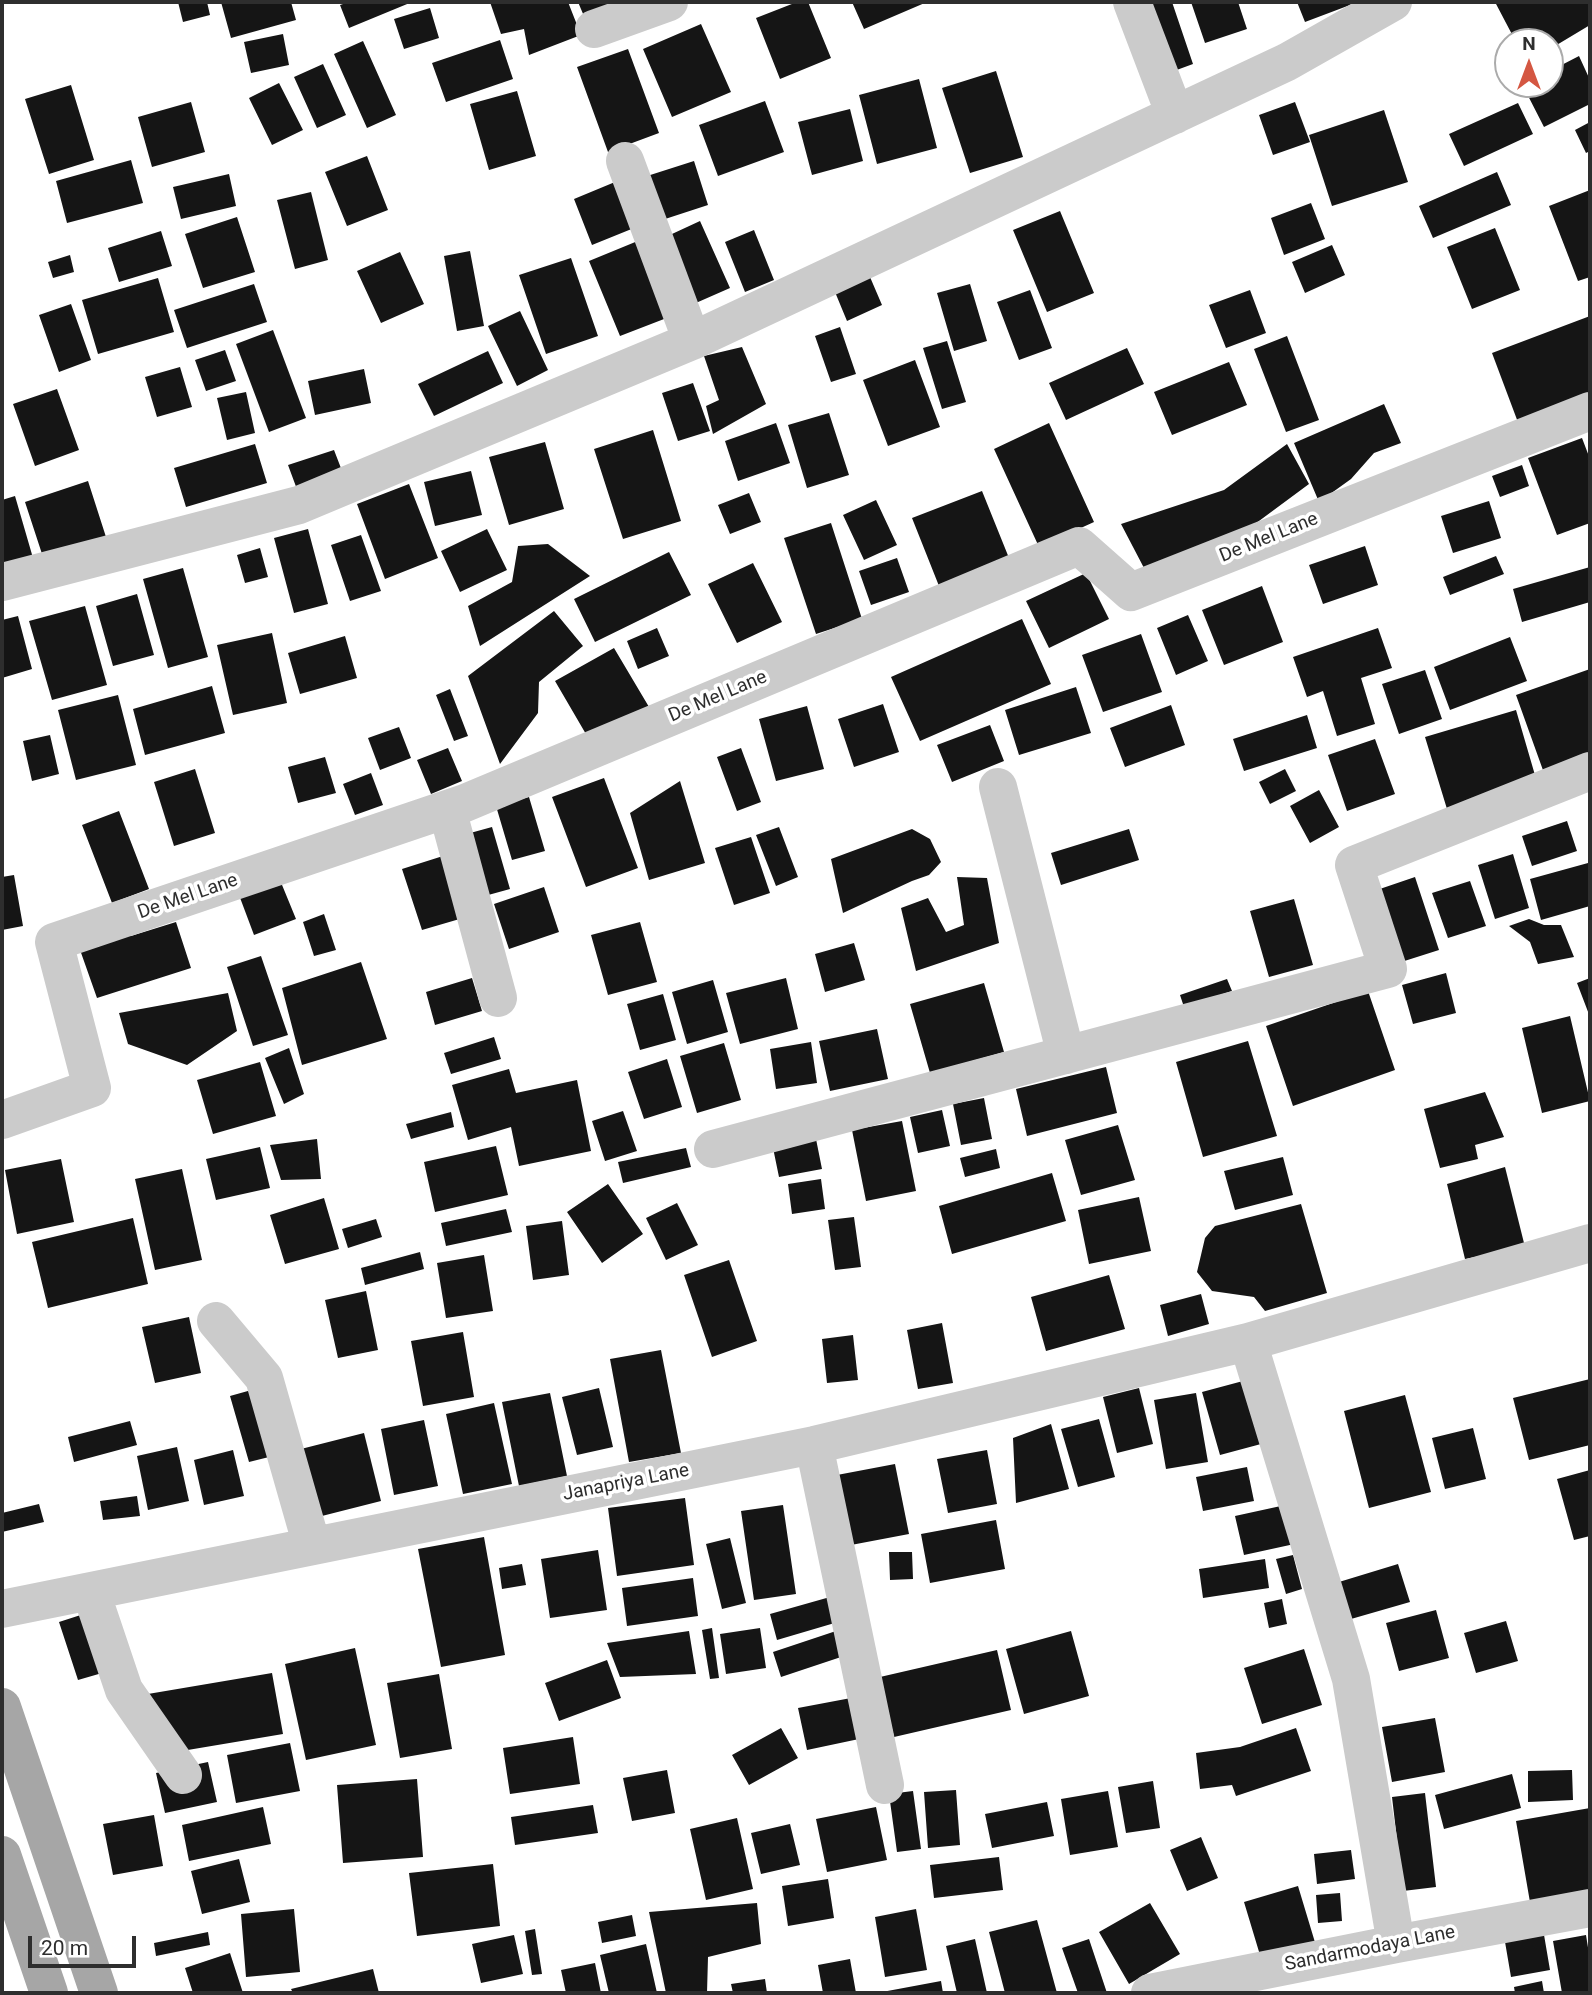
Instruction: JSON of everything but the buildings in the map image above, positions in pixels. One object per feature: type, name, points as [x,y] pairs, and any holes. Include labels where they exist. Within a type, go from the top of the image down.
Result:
[{"type":"main road","points":[[2,1707],[99,1993]]},
{"type":"main road","points":[[2,1855],[49,1993]]},
{"type":"street","points":[[594,29],[669,2]]},
{"type":"street","points":[[1132,2],[1175,115]]},
{"type":"street","points":[[2,582],[299,505],[692,341],[1287,62],[1393,2]]},
{"type":"street","points":[[625,161],[692,341]]},
{"type":"street","name":"De Mel Lane","points":[[2,1120],[92,1088],[54,942],[447,809],[1079,546],[1131,592],[1590,411]]},
{"type":"street","points":[[713,1149],[1388,970],[1354,865],[1590,771]]},
{"type":"street","points":[[998,787],[1066,1055]]},
{"type":"street","points":[[447,809],[498,998]]},
{"type":"street","name":"Janapriya Lane","points":[[2,1609],[814,1445],[1248,1342],[1590,1243]]},
{"type":"street","points":[[216,1321],[264,1378],[312,1546]]},
{"type":"street","points":[[1248,1342],[1351,1679],[1396,1944]]},
{"type":"street","points":[[814,1445],[885,1785]]},
{"type":"street","points":[[91,1592],[124,1690],[183,1775]]},
{"type":"street","name":"Sandarmodaya Lane","points":[[1150,1993],[1590,1908]]}]
